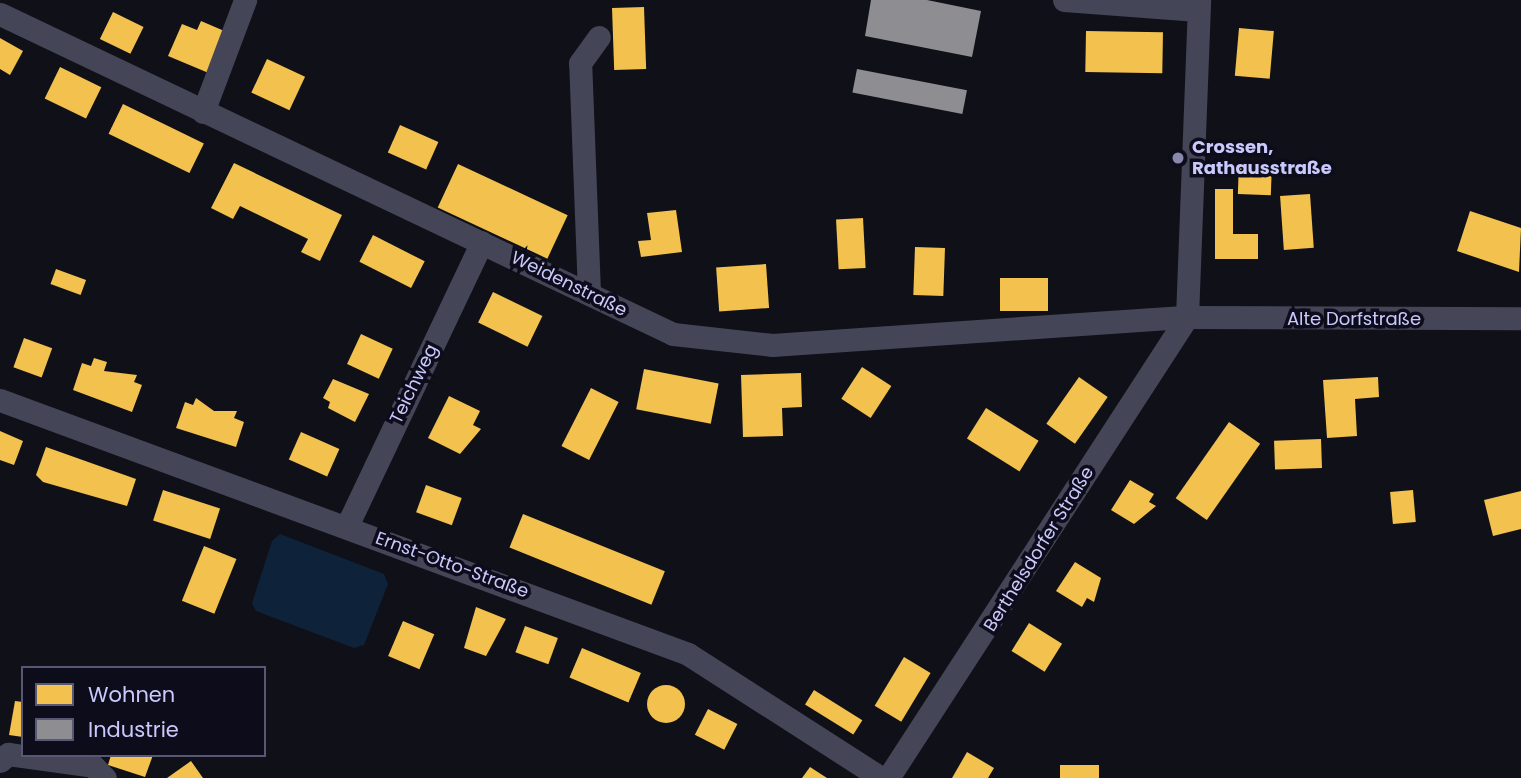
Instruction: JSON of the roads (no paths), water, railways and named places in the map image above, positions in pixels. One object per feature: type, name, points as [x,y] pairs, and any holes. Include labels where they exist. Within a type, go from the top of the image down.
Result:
[{"type":"street","points":[[203,112],[245,0]]},
{"type":"street","points":[[1064,0],[1199,5],[1186,317]]},
{"type":"street","name":"Weidenstraße","points":[[0,14],[673,334],[772,345],[1186,317]]},
{"type":"street","points":[[589,293],[580,63],[599,37]]},
{"type":"street","name":"Teichweg","points":[[347,526],[482,242]]},
{"type":"street","name":"Alte Dorfstraße","points":[[1186,317],[1521,318]]},
{"type":"street","name":"Berthelsdorfer Straße","points":[[888,778],[1186,317]]},
{"type":"street","name":"Ernst-Otto-Straße","points":[[0,400],[688,653],[881,778]]},
{"type":"street","points":[[0,761],[8,754],[21,756]]},
{"type":"street","points":[[29,757],[93,766],[105,778]]},
{"type":"water","points":[[280,534],[384,574],[388,584],[364,645],[354,648],[256,611],[252,603],[272,541]]},
{"type":"place","name":"Crossen, Rathausstraße","points":[[1178,158]]}]
